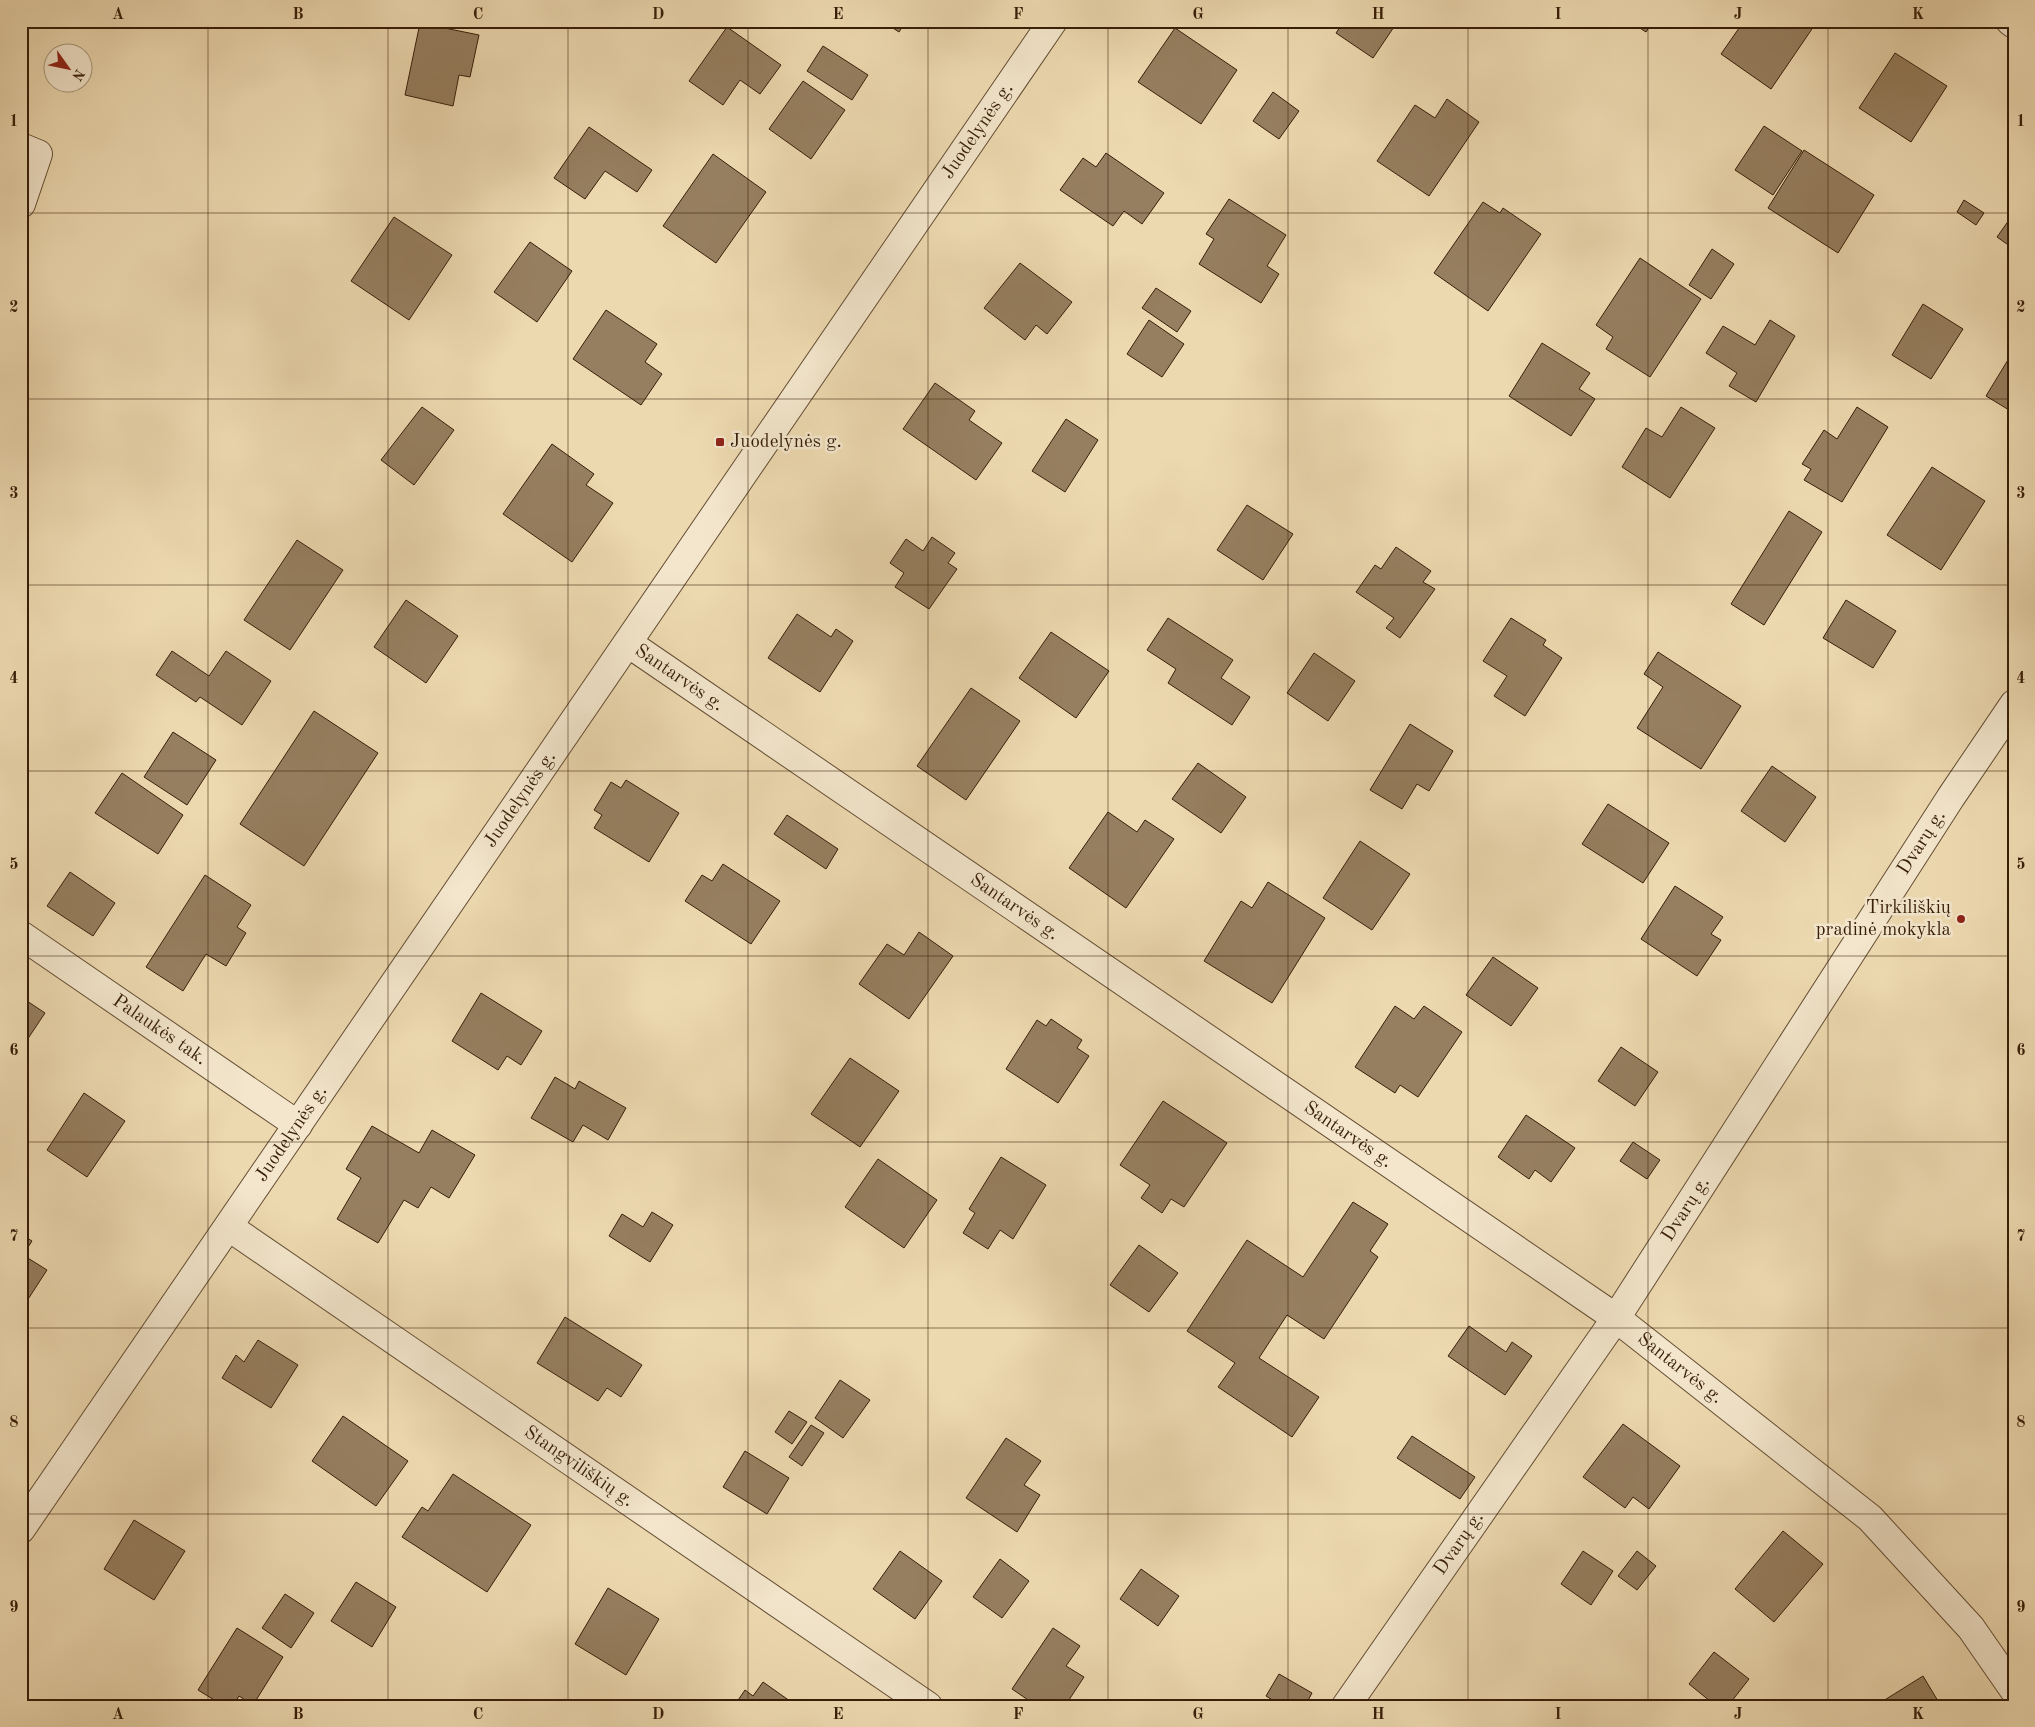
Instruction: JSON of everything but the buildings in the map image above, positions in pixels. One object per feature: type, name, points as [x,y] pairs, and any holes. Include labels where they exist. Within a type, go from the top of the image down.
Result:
[{"type":"street","name":"Juodelynės g.","points":[[21,1529],[1052,21]]},
{"type":"street","points":[[2010,21],[2014,24]]},
{"type":"street","points":[[21,147],[38,154],[21,204]]},
{"type":"street","name":"Santarvės g.","points":[[628,643],[1616,1318],[1870,1518],[1971,1628],[2014,1690]]},
{"type":"street","name":"Dvarų g.","points":[[1346,1706],[1616,1318],[1951,797],[2014,704]]},
{"type":"street","name":"Palaukės tak.","points":[[21,935],[298,1125]]},
{"type":"street","name":"Stangviliškių g.","points":[[229,1227],[928,1706]]},
{"type":"place","name":"Juodelynės g.","points":[[720,442]]},
{"type":"place","name":"Tirkiliškių pradinė mokykla","points":[[1961,919]]}]
